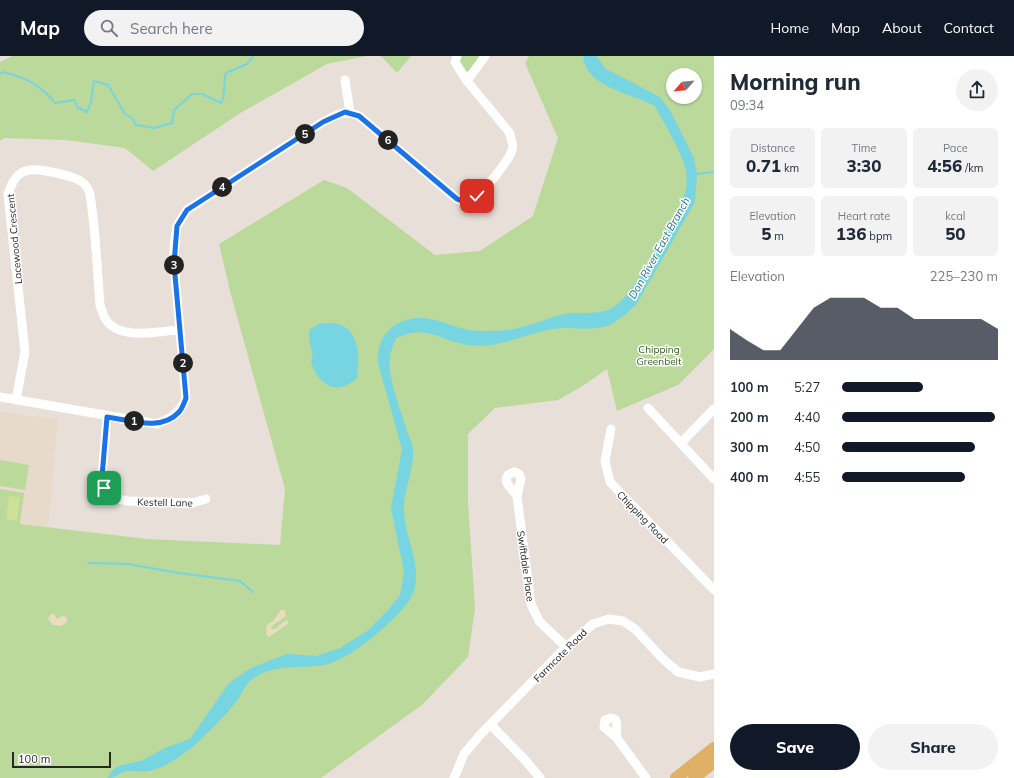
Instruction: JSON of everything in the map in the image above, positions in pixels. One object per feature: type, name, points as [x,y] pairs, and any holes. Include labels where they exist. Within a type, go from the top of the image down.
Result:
[{"type":"main road","points":[[676,778],[714,748]]},
{"type":"main road","points":[[694,778],[714,762]]},
{"type":"street","points":[[0,398],[107,417],[157,424],[169,419],[179,412],[186,398],[179,330],[174,245],[177,226],[187,210],[323,122],[345,112],[350,112],[359,116],[457,199],[470,202],[477,196],[508,159],[512,150],[509,132],[467,81],[455,62],[457,56]]},
{"type":"street","points":[[467,81],[485,56]]},
{"type":"street","points":[[345,80],[350,112]]},
{"type":"street","name":"Lacewood Crescent","points":[[16,400],[25,352],[8,194],[14,178],[21,173],[37,170],[69,176],[82,182],[87,187],[92,214],[100,306],[104,319],[109,324],[122,332],[179,330]]},
{"type":"street","points":[[648,408],[714,479]]},
{"type":"street","points":[[681,443],[714,409]]},
{"type":"street","name":"Kestell Lane","points":[[107,417],[102,477],[104,488],[113,498],[128,501],[192,503],[206,499]]},
{"type":"street","name":"Chipping Road","points":[[611,429],[605,461],[610,482],[714,590]]},
{"type":"street","name":"Swiftdale Place","points":[[517,496],[532,608],[539,620],[566,647]]},
{"type":"street","name":"Farmcote Road","points":[[454,778],[464,754],[491,725],[566,647],[593,624],[602,620],[616,620],[629,624],[663,659],[678,672],[700,677],[714,674]]},
{"type":"street","points":[[491,725],[525,760],[540,778]]},
{"type":"street","points":[[616,737],[646,778]]},
{"type":"shaded area","points":[[0,411],[58,420],[48,527],[0,522]]},
{"type":"green space","points":[[12,56],[367,56],[327,64],[242,112],[153,171],[125,148],[66,140],[4,138],[0,141],[0,62]]},
{"type":"green space","points":[[381,56],[411,56],[397,73]]},
{"type":"green space","points":[[461,56],[481,56],[472,69],[466,72],[463,70],[459,62]]},
{"type":"green space","name":"Chipping Greenbelt","points":[[529,56],[714,56],[714,349],[678,385],[617,411],[607,369],[581,387],[558,400],[495,408],[468,434],[468,502],[475,608],[468,657],[423,704],[321,778],[0,778],[0,489],[24,493],[20,524],[147,539],[280,545],[285,489],[231,295],[219,244],[324,180],[347,188],[435,255],[480,251],[533,216],[558,138],[525,63]]},
{"type":"green space","points":[[0,460],[29,465],[25,490],[0,486]]},
{"type":"green space","points":[[9,496],[20,497],[17,521],[6,519]]},
{"type":"sand","points":[[281,610],[285,610],[286,616],[273,625],[271,629],[275,629],[286,620],[289,623],[269,637],[266,634],[267,625],[273,621]]},
{"type":"sand","points":[[51,614],[54,614],[57,619],[64,615],[67,622],[61,626],[53,625],[48,619]]},
{"type":"water","name":"Don River East Branch","points":[[583,56],[596,56],[606,69],[660,97],[670,110],[694,158],[697,174],[695,202],[636,305],[617,321],[608,326],[588,329],[561,328],[538,332],[492,345],[469,345],[433,334],[417,332],[396,338],[390,356],[390,373],[413,449],[412,463],[404,503],[404,516],[416,568],[416,581],[413,593],[406,605],[380,631],[345,657],[324,665],[276,669],[258,675],[248,683],[236,702],[208,733],[185,753],[173,761],[149,771],[127,771],[114,777],[107,778],[115,768],[141,761],[165,748],[190,739],[229,683],[251,668],[287,654],[316,656],[340,648],[367,631],[388,610],[400,595],[404,572],[391,508],[402,449],[378,363],[379,347],[390,329],[395,325],[410,319],[425,318],[469,330],[502,331],[527,326],[560,315],[601,312],[614,307],[623,299],[644,271],[675,216],[682,200],[687,178],[684,163],[677,146],[655,106],[601,82],[592,75],[586,67]]},
{"type":"water","points":[[336,323],[345,327],[354,339],[358,355],[357,378],[344,386],[337,387],[325,384],[320,379],[312,365],[309,332],[310,329],[319,324]]},
{"type":"waterway","points":[[0,74],[3,72],[26,79],[38,86],[55,103],[74,100],[78,108],[87,112],[91,102],[94,81],[108,85],[125,114],[132,118],[136,125],[154,128],[172,123],[174,110],[192,94],[202,94],[221,103],[223,100],[226,73],[247,64],[253,56]]},
{"type":"waterway","points":[[697,174],[714,172]]},
{"type":"waterway","points":[[88,563],[128,564],[179,573],[240,581],[253,592]]},
{"type":"route","points":[[104,488],[102,477],[107,417],[157,424],[169,419],[179,412],[186,398],[184,365],[179,330],[174,245],[177,226],[187,210],[323,122],[345,112],[350,112],[359,116],[457,199],[470,202],[477,196]]}]
